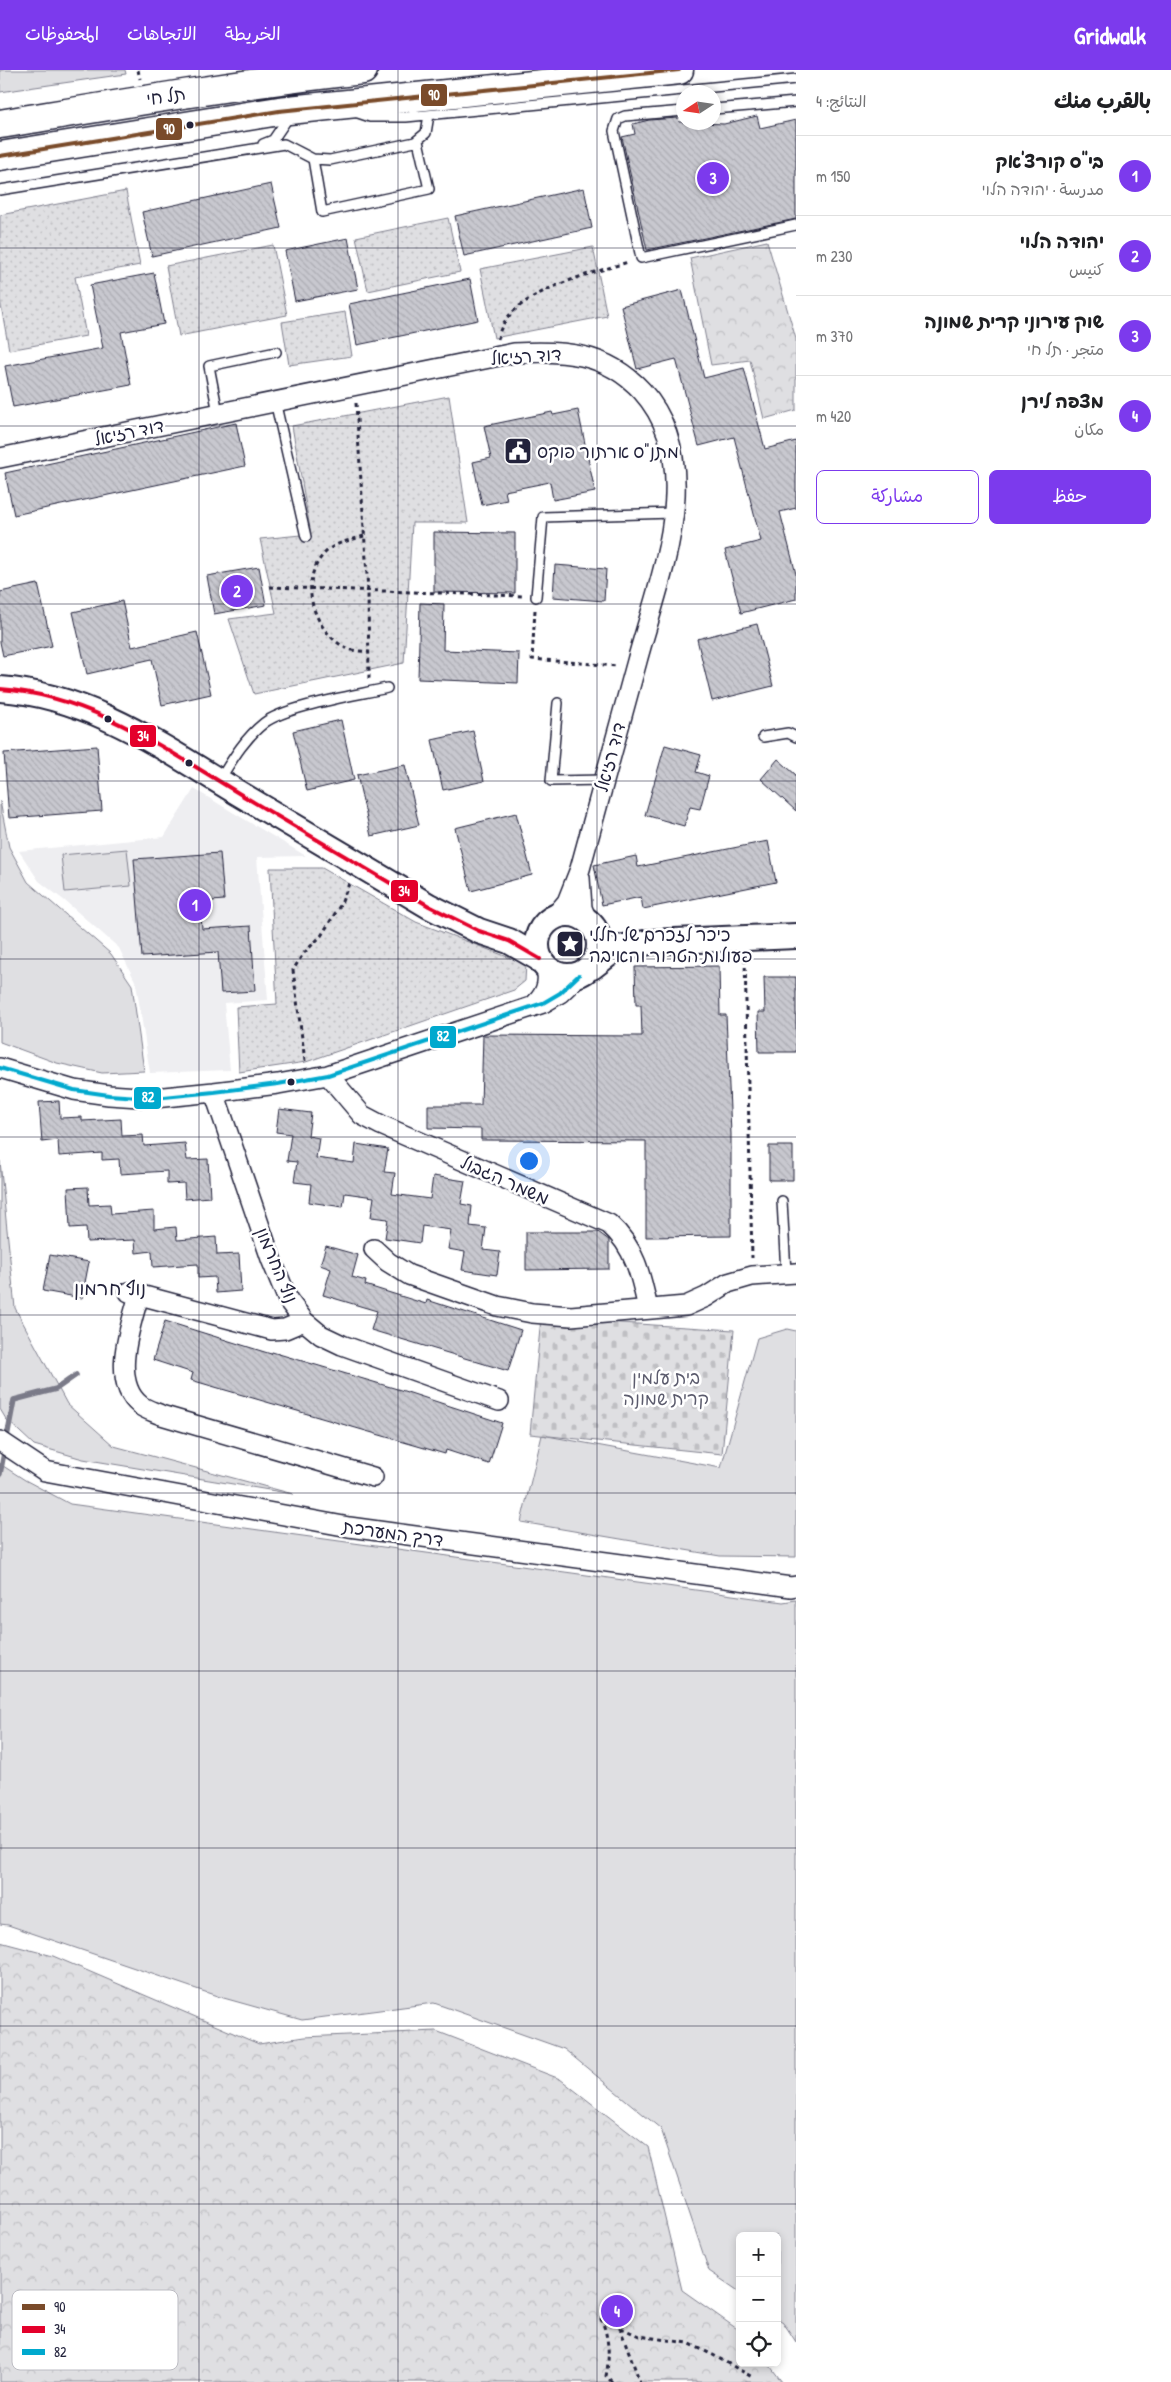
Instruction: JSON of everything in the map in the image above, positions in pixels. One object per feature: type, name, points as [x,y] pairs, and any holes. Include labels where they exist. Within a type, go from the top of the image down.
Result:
[{"type":"highway","name":"תל חי","points":[[0,124],[266,81],[363,70]]},
{"type":"highway","name":"תל חי","points":[[0,156],[196,123],[294,109],[679,70]]},
{"type":"street","name":"דוד רזיאל","points":[[0,458],[495,357],[551,351],[578,354],[611,366],[634,383],[656,407],[668,431],[675,466],[676,500],[662,567],[580,869],[567,902],[552,918]]},
{"type":"street","points":[[0,689],[20,690],[66,702],[130,727],[429,906],[467,925],[510,942],[543,963],[554,974],[564,977],[585,971],[600,948],[599,937],[591,924]]},
{"type":"street","name":"דוד רזיאל","points":[[580,869],[582,908],[591,924]]},
{"type":"street","points":[[467,925],[506,931],[527,929],[552,918],[570,914],[624,938],[650,942]]},
{"type":"street","points":[[531,1008],[538,1002],[548,984],[543,963],[537,949],[538,938],[552,918]]},
{"type":"street","points":[[0,1068],[74,1090],[154,1098],[307,1079],[328,1075],[551,1000],[585,971],[610,953],[624,947],[650,942],[796,936]]},
{"type":"street","name":"משמר הגבול","points":[[328,1075],[362,1115],[537,1195],[609,1224],[622,1236],[640,1270],[648,1310]]},
{"type":"street","name":"נוף החרמון","points":[[214,1092],[288,1300],[304,1321],[321,1335],[342,1346],[499,1402]]},
{"type":"street","points":[[374,1250],[388,1262],[409,1274],[497,1306],[532,1313],[572,1316],[686,1306],[706,1297],[728,1283],[752,1276],[791,1273]]},
{"type":"street","points":[[304,1321],[285,1329],[272,1330],[134,1293],[124,1369],[130,1392],[140,1405],[161,1416],[373,1477]]},
{"type":"street","name":"דרך המערכת","points":[[0,1441],[45,1471],[339,1526],[796,1586]]},
{"type":"lane","points":[[334,105],[370,117],[429,115],[796,79]]},
{"type":"lane","points":[[721,107],[796,102]]},
{"type":"lane","points":[[253,148],[273,140],[294,109]]},
{"type":"lane","points":[[676,112],[625,116],[618,119],[614,131],[641,258],[796,225]]},
{"type":"lane","points":[[0,190],[284,144],[313,159],[330,160],[418,140],[426,133],[429,115]]},
{"type":"lane","points":[[313,159],[322,212],[429,190],[418,140]]},
{"type":"lane","points":[[218,413],[209,366],[276,352]]},
{"type":"lane","points":[[276,401],[306,538]]},
{"type":"lane","points":[[536,597],[544,517],[673,514]]},
{"type":"lane","points":[[219,781],[246,740],[265,723],[281,714],[386,688]]},
{"type":"lane","points":[[558,703],[551,781],[604,780]]},
{"type":"lane","points":[[763,737],[788,733],[796,737]]},
{"type":"lane","points":[[782,1200],[791,1273]]},
{"type":"path","points":[[495,357],[499,329],[511,313],[532,298],[556,285],[641,258]]},
{"type":"path","points":[[354,385],[368,591],[370,692]]},
{"type":"path","points":[[364,536],[344,542],[328,550],[316,566],[310,589],[318,620],[331,636],[347,648],[369,652]]},
{"type":"path","points":[[270,587],[536,597],[532,659],[635,668]]},
{"type":"path","points":[[307,1079],[293,970],[303,954],[321,936],[341,904],[356,863]]},
{"type":"path","points":[[746,959],[752,1276]]},
{"type":"path","points":[[612,2382],[606,2376],[609,2364],[607,2330],[601,2319],[605,2308],[624,2314],[620,2328],[640,2382]]},
{"type":"path","points":[[620,2328],[639,2336],[688,2343],[754,2378]]},
{"type":"shaded area","points":[[194,789],[306,856],[257,857],[268,1000],[224,1003],[230,1070],[150,1073],[136,983],[119,948],[39,881],[19,851],[164,837]]},
{"type":"green space","points":[[0,70],[125,70],[126,74],[0,92]]},
{"type":"green space","points":[[126,191],[140,265],[75,277],[86,336],[9,350],[0,300],[0,215]]},
{"type":"green space","points":[[448,218],[460,272],[368,291],[356,237]]},
{"type":"green space","points":[[767,241],[796,339],[796,410],[764,419],[750,360],[711,365],[690,258]]},
{"type":"green space","points":[[273,245],[287,315],[179,336],[166,266]]},
{"type":"green space","points":[[593,247],[607,316],[494,338],[480,269]]},
{"type":"green space","points":[[345,312],[352,356],[289,365],[282,322]]},
{"type":"green space","points":[[449,396],[468,523],[412,523],[404,663],[254,694],[229,619],[276,613],[260,539],[311,534],[292,426]]},
{"type":"green space","points":[[0,801],[9,847],[28,882],[111,954],[132,985],[144,1071],[102,1073],[57,1063],[0,1042]]},
{"type":"green space","points":[[127,849],[131,886],[65,892],[61,855]]},
{"type":"green space","points":[[270,868],[322,868],[416,922],[526,964],[525,981],[514,990],[306,1062],[239,1072],[236,1007],[277,1004]]},
{"type":"green space","points":[[0,1161],[15,1308],[67,1404],[114,1446],[293,1494],[83,1459],[34,1445],[6,1419],[0,1409]]},
{"type":"green space","name":"בית עלמין קרית שמונה","points":[[541,1318],[734,1330],[722,1454],[530,1434]]},
{"type":"green space","points":[[787,1329],[796,1331],[796,1557],[720,1556],[521,1522],[542,1435],[721,1468],[757,1338]]},
{"type":"green space","points":[[0,1464],[70,1504],[783,1602],[796,1600],[796,2342],[781,2321],[781,2232],[736,2232],[736,2289],[709,2271],[661,2129],[564,2049],[434,2003],[302,2020],[220,1997],[8,1925],[0,1924]]},
{"type":"green space","points":[[0,1942],[53,1956],[259,2044],[304,2037],[436,2031],[560,2079],[648,2147],[682,2290],[736,2328],[736,2367],[771,2367],[782,2382],[0,2382]]},
{"type":"building","points":[[757,116],[760,128],[796,120],[796,219],[647,250],[622,137],[635,134],[633,124],[649,120],[676,118],[676,130],[721,130],[721,124]]},
{"type":"building","points":[[271,184],[281,228],[152,256],[142,212]]},
{"type":"building","points":[[584,188],[592,228],[464,256],[455,216]]},
{"type":"building","points":[[348,238],[358,289],[295,301],[285,251]]},
{"type":"building","points":[[154,273],[164,324],[121,332],[131,385],[13,407],[5,366],[103,348],[90,285]]},
{"type":"building","points":[[470,279],[478,320],[357,345],[349,304]]},
{"type":"building","points":[[682,290],[704,378],[744,368],[765,449],[796,441],[796,508],[780,512],[796,574],[796,599],[741,613],[725,550],[761,541],[734,437],[699,446],[676,359],[637,369],[621,306]]},
{"type":"building","name":"מתנ\"ס ארתור פוקס","points":[[578,410],[595,492],[553,500],[550,482],[505,491],[507,500],[482,505],[473,462],[491,458],[484,426],[552,412],[553,415]]},
{"type":"building","points":[[236,423],[245,466],[14,515],[5,473]]},
{"type":"building","points":[[434,532],[515,533],[515,593],[434,592]]},
{"type":"building","points":[[555,565],[606,569],[604,601],[553,597]]},
{"type":"building","points":[[259,567],[266,605],[214,614],[207,576]]},
{"type":"building","points":[[38,584],[52,646],[3,656],[0,642],[0,592]]},
{"type":"building","points":[[122,601],[132,647],[197,632],[211,694],[162,705],[152,659],[87,674],[73,612]]},
{"type":"building","points":[[420,603],[444,604],[443,650],[519,653],[518,683],[418,679]]},
{"type":"building","points":[[757,624],[773,686],[712,701],[697,639]]},
{"type":"building","points":[[341,720],[354,780],[307,791],[293,731]]},
{"type":"building","points":[[473,731],[484,781],[443,790],[432,740]]},
{"type":"building","points":[[665,745],[701,755],[696,772],[709,776],[700,809],[690,807],[684,826],[645,815]]},
{"type":"building","points":[[97,746],[102,811],[9,818],[4,753]]},
{"type":"building","points":[[778,759],[796,775],[796,811],[761,779]]},
{"type":"building","points":[[405,765],[419,825],[371,836],[357,775]]},
{"type":"building","points":[[516,813],[532,875],[471,891],[455,828]]},
{"type":"building","points":[[768,841],[776,882],[643,909],[641,897],[602,905],[594,865],[636,856],[638,867]]},
{"type":"building","points":[[220,853],[224,900],[200,902],[202,929],[251,926],[255,991],[221,993],[218,952],[142,957],[134,859]]},
{"type":"building","points":[[719,966],[720,1015],[726,1015],[731,1134],[731,1236],[646,1237],[646,1141],[481,1140],[481,1129],[428,1128],[428,1105],[481,1105],[483,1035],[642,1036],[641,1005],[636,1005],[635,967]]},
{"type":"building","points":[[764,977],[796,977],[796,1052],[759,1052],[758,1012],[765,1012]]},
{"type":"building","points":[[59,1101],[60,1118],[82,1117],[82,1121],[121,1119],[122,1136],[143,1135],[144,1146],[185,1143],[187,1160],[208,1159],[210,1197],[185,1199],[184,1183],[167,1184],[167,1171],[120,1174],[119,1159],[102,1160],[102,1153],[59,1156],[58,1140],[42,1142],[39,1102]]},
{"type":"building","points":[[279,1109],[311,1113],[308,1136],[319,1138],[316,1158],[354,1163],[356,1144],[388,1149],[384,1172],[395,1173],[392,1194],[430,1199],[433,1176],[465,1181],[461,1204],[472,1206],[470,1226],[486,1228],[483,1250],[500,1252],[497,1275],[462,1270],[465,1252],[448,1249],[451,1230],[422,1226],[420,1243],[385,1238],[388,1219],[371,1217],[374,1197],[345,1193],[343,1207],[309,1202],[311,1184],[294,1182],[297,1162],[287,1161],[291,1134],[276,1132]]},
{"type":"building","points":[[769,1146],[793,1146],[793,1180],[769,1180]]},
{"type":"building","points":[[88,1187],[89,1205],[110,1204],[111,1214],[154,1211],[154,1229],[176,1227],[177,1240],[216,1237],[217,1255],[239,1254],[241,1291],[216,1293],[215,1277],[198,1278],[198,1264],[153,1267],[152,1251],[136,1253],[135,1240],[87,1242],[86,1227],[70,1228],[68,1188]]},
{"type":"building","points":[[526,1232],[598,1232],[609,1240],[609,1269],[526,1270]]},
{"type":"building","points":[[326,1246],[358,1255],[352,1277],[366,1281],[365,1285],[426,1304],[427,1300],[521,1330],[508,1371],[371,1330],[377,1311],[323,1295],[331,1269],[320,1265]]},
{"type":"building","points":[[50,1255],[89,1262],[82,1298],[43,1291]]},
{"type":"building","points":[[165,1321],[271,1354],[272,1352],[404,1391],[502,1423],[489,1464],[446,1450],[445,1454],[191,1380],[193,1373],[153,1360]]},
{"type":"waterway","points":[[0,1474],[14,1400],[56,1389],[76,1375]]},
{"type":"transit line","name":"90","points":[[0,156],[279,111],[679,70]]},
{"type":"transit line","name":"34","points":[[0,689],[33,693],[65,702],[96,713],[126,727],[184,759],[429,906],[479,931],[509,941],[540,959]]},
{"type":"transit line","name":"82","points":[[0,1068],[74,1090],[154,1098],[278,1084],[328,1075],[543,1003],[560,993],[579,975]]},
{"type":"place","name":"שוק עירוני קרית שמונה","points":[[713,178]]},
{"type":"place","name":"מתנ\"ס ארתור פוקס","points":[[518,451]]},
{"type":"place","name":"יהודה הלוי","points":[[237,591]]},
{"type":"place","name":"בי''ס קורצ'אק","points":[[195,905]]},
{"type":"place","name":"כיכר לזכרם של חללי פעולות הטרור והאיבה","points":[[570,944]]},
{"type":"place","name":"מצפה לירן","points":[[617,2311]]},
{"type":"district","name":"נוף חרמון","points":[[110,1288]]}]
